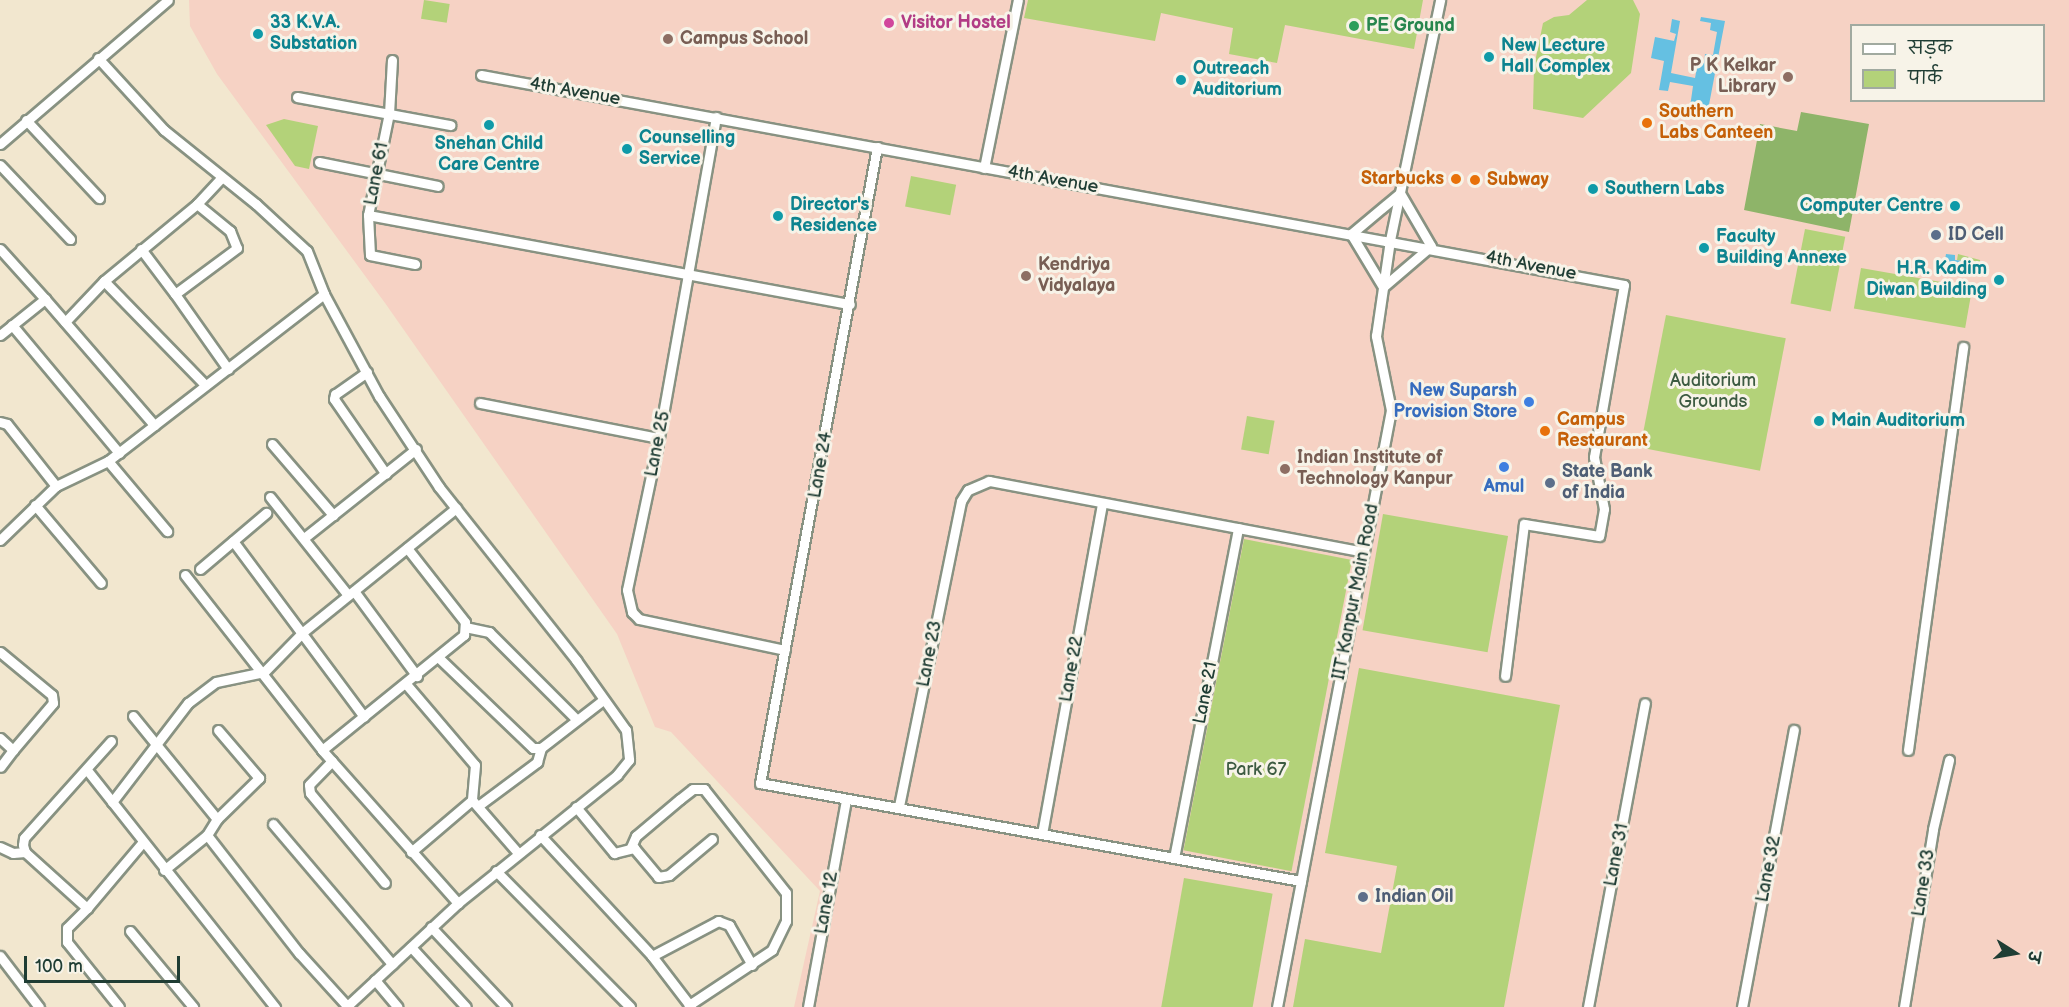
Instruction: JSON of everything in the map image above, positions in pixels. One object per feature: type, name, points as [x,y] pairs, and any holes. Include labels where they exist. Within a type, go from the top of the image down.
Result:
[{"type":"street","points":[[0,144],[168,0]]},
{"type":"street","points":[[984,168],[1018,0]]},
{"type":"street","name":"IIT Kanpur Main Road","points":[[1277,1007],[1391,410],[1376,336],[1390,240],[1440,0]]},
{"type":"street","points":[[98,58],[164,130],[256,204],[307,252],[324,294],[367,372],[416,449],[456,508],[626,730],[629,760],[617,775],[458,903],[346,1006],[299,953],[207,835]]},
{"type":"street","name":"Lane 61","points":[[392,60],[389,113],[369,215],[850,304]]},
{"type":"street","name":"4th Avenue","points":[[481,75],[984,168],[1351,234],[1431,246],[1624,285],[1594,457],[1604,509],[1599,536],[1524,524],[1504,676]]},
{"type":"street","points":[[297,97],[450,125]]},
{"type":"street","name":"Lane 25","points":[[716,117],[659,438],[627,590],[632,612],[639,620],[785,650]]},
{"type":"street","points":[[26,120],[99,198]]},
{"type":"street","name":"Lane 24","points":[[846,799],[760,783],[850,304],[877,147]]},
{"type":"street","points":[[319,162],[438,186]]},
{"type":"street","points":[[0,165],[70,239]]},
{"type":"street","points":[[65,322],[104,281],[196,204],[221,178]]},
{"type":"street","points":[[1400,193],[1431,246],[1383,287],[1351,234],[1400,193]]},
{"type":"street","points":[[175,294],[237,248],[230,231],[196,204]]},
{"type":"street","points":[[369,215],[370,255],[415,264]]},
{"type":"street","points":[[0,249],[154,425]]},
{"type":"street","points":[[141,249],[228,369]]},
{"type":"street","points":[[104,281],[204,384]]},
{"type":"street","points":[[0,540],[56,486],[108,461],[204,384],[228,369],[324,294]]},
{"type":"street","points":[[0,335],[45,299]]},
{"type":"street","points":[[12,325],[119,453]]},
{"type":"street","points":[[1908,750],[1963,347]]},
{"type":"street","points":[[367,372],[335,394],[334,399],[386,474]]},
{"type":"street","points":[[480,403],[659,438]]},
{"type":"street","points":[[0,422],[7,424],[56,486]]},
{"type":"street","points":[[272,444],[333,515]]},
{"type":"street","points":[[304,538],[416,449]]},
{"type":"street","points":[[108,461],[167,531]]},
{"type":"street","name":"Lane 23","points":[[899,806],[961,501],[968,490],[989,481],[1102,504]]},
{"type":"street","points":[[270,497],[417,676]]},
{"type":"street","points":[[1102,504],[1364,552]]},
{"type":"street","name":"Lane 22","points":[[1042,834],[1102,504]]},
{"type":"street","points":[[34,505],[101,583]]},
{"type":"street","points":[[112,802],[188,703],[216,682],[264,672],[303,632],[456,508]]},
{"type":"street","points":[[200,569],[266,513]]},
{"type":"street","name":"Lane 21","points":[[1174,858],[1238,528]]},
{"type":"street","points":[[233,541],[303,632],[364,717]]},
{"type":"street","points":[[406,548],[465,627],[489,632],[577,720]]},
{"type":"street","points":[[185,575],[264,672],[322,750],[458,903]]},
{"type":"street","points":[[322,750],[439,658],[464,635],[465,627]]},
{"type":"street","points":[[0,652],[52,695],[53,703],[0,767]]},
{"type":"street","points":[[439,658],[532,748],[541,748]]},
{"type":"street","points":[[406,684],[475,765],[475,803],[518,853]]},
{"type":"street","points":[[411,852],[475,803],[537,762],[541,748],[603,700]]},
{"type":"street","name":"Lane 31","points":[[1588,1007],[1645,702]]},
{"type":"street","points":[[133,716],[217,819]]},
{"type":"street","points":[[164,870],[207,835],[217,819],[259,778],[218,730]]},
{"type":"street","name":"Lane 32","points":[[1742,1007],[1794,730]]},
{"type":"street","points":[[0,738],[13,750]]},
{"type":"street","points":[[87,908],[25,852],[24,838],[87,771],[111,741]]},
{"type":"street","name":"Lane 33","points":[[1904,1007],[1933,829],[1949,760]]},
{"type":"street","points":[[332,761],[309,785],[309,793],[385,883]]},
{"type":"street","points":[[87,771],[142,843],[275,1007]]},
{"type":"street","points":[[540,835],[652,956],[690,1006],[752,965],[779,940],[786,921],[786,893],[704,789],[693,789],[636,836],[631,847],[614,853],[576,807]]},
{"type":"street","points":[[846,799],[899,806],[1301,880]]},
{"type":"street","name":"Lane 12","points":[[808,1007],[846,799]]},
{"type":"street","points":[[273,824],[392,964]]},
{"type":"street","points":[[631,847],[654,874],[663,878],[712,838]]},
{"type":"street","points":[[119,1007],[67,942],[67,928],[142,843]]},
{"type":"street","points":[[0,847],[13,853],[25,852]]},
{"type":"street","points":[[496,871],[630,1007]]},
{"type":"street","points":[[652,956],[718,921],[729,925],[752,965]]},
{"type":"street","points":[[431,927],[506,1007]]},
{"type":"street","points":[[130,931],[193,1007]]},
{"type":"street","points":[[411,947],[466,1007]]},
{"type":"street","points":[[0,956],[39,1007]]},
{"type":"street","points":[[375,980],[398,1007]]},
{"type":"shaded area","name":"Indian Institute of Technology Kanpur","points":[[189,0],[2069,0],[2069,1007],[794,1007],[820,891],[671,732],[655,727],[617,634],[385,303],[217,74],[190,26]]},
{"type":"green space","points":[[424,0],[450,4],[447,23],[421,19]]},
{"type":"green space","name":"PE Ground","points":[[1028,0],[1423,0],[1414,49],[1285,25],[1277,63],[1229,54],[1233,28],[1161,13],[1155,41],[1024,18]]},
{"type":"green space","points":[[1587,0],[1633,0],[1640,14],[1631,73],[1583,118],[1533,109],[1534,67],[1543,23],[1554,17],[1569,15]]},
{"type":"green space","points":[[1801,112],[1869,124],[1849,232],[1744,210],[1760,124],[1797,131]]},
{"type":"green space","points":[[284,119],[318,126],[309,169],[295,166],[266,125]]},
{"type":"green space","points":[[911,176],[956,185],[950,215],[905,206]]},
{"type":"green space","points":[[1805,229],[1845,237],[1831,311],[1790,304]]},
{"type":"green space","points":[[1958,254],[1980,260],[1981,269],[1975,272],[1955,269],[1956,264],[1971,268],[1971,263],[1957,260]]},
{"type":"green space","points":[[1861,268],[1972,288],[1965,328],[1854,308]]},
{"type":"green space","name":"Auditorium Grounds","points":[[1666,315],[1786,338],[1760,471],[1640,448]]},
{"type":"green space","points":[[1247,416],[1275,421],[1269,454],[1241,449]]},
{"type":"green space","points":[[1383,514],[1508,536],[1488,652],[1363,630]]},
{"type":"green space","name":"Park 67","points":[[1244,539],[1352,560],[1291,871],[1184,850]]},
{"type":"green space","points":[[1359,668],[1560,705],[1504,1007],[1293,1007],[1305,939],[1381,953],[1397,866],[1325,853]]},
{"type":"green space","points":[[1184,878],[1273,894],[1253,1007],[1161,1007]]},
{"type":"water","points":[[1701,17],[1725,21],[1708,110],[1690,107],[1693,86],[1670,82],[1668,91],[1659,90],[1664,61],[1651,58],[1655,37],[1674,41],[1676,34],[1670,32],[1672,19],[1680,21],[1671,73],[1695,78],[1698,62],[1704,63],[1705,54],[1713,55],[1717,32],[1710,30],[1711,23],[1700,21]]},
{"type":"water","points":[[1946,254],[1955,255],[1955,260],[1975,262],[1977,267],[1944,265]]},
{"type":"place","name":"Visitor Hostel","points":[[889,23]]},
{"type":"place","name":"PE Ground","points":[[1354,26]]},
{"type":"place","name":"33 K.V.A. Substation","points":[[258,34]]},
{"type":"place","name":"Campus School","points":[[668,39]]},
{"type":"place","name":"New Lecture Hall Complex","points":[[1489,57]]},
{"type":"place","name":"P K Kelkar Library","points":[[1788,77]]},
{"type":"place","name":"Outreach Auditorium","points":[[1181,80]]},
{"type":"place","name":"Southern Labs Canteen","points":[[1647,123]]},
{"type":"place","name":"Snehan Child Care Centre","points":[[489,125]]},
{"type":"place","name":"Counselling Service","points":[[627,149]]},
{"type":"place","name":"Starbucks","points":[[1456,179]]},
{"type":"place","name":"Subway","points":[[1475,180]]},
{"type":"place","name":"Southern Labs","points":[[1593,189]]},
{"type":"place","name":"Computer Centre","points":[[1955,206]]},
{"type":"place","name":"Director's Residence","points":[[778,216]]},
{"type":"place","name":"ID Cell","points":[[1936,235]]},
{"type":"place","name":"Faculty Building Annexe","points":[[1704,248]]},
{"type":"place","name":"Kendriya Vidyalaya","points":[[1026,276]]},
{"type":"place","name":"H.R. Kadim Diwan Building","points":[[1999,280]]},
{"type":"place","name":"New Suparsh Provision Store","points":[[1529,402]]},
{"type":"place","name":"Main Auditorium","points":[[1819,421]]},
{"type":"place","name":"Campus Restaurant","points":[[1545,431]]},
{"type":"place","name":"Amul","points":[[1504,467]]},
{"type":"place","name":"Indian Institute of Technology Kanpur","points":[[1285,469]]},
{"type":"place","name":"State Bank of India","points":[[1550,483]]},
{"type":"place","name":"Indian Oil","points":[[1363,897]]}]
